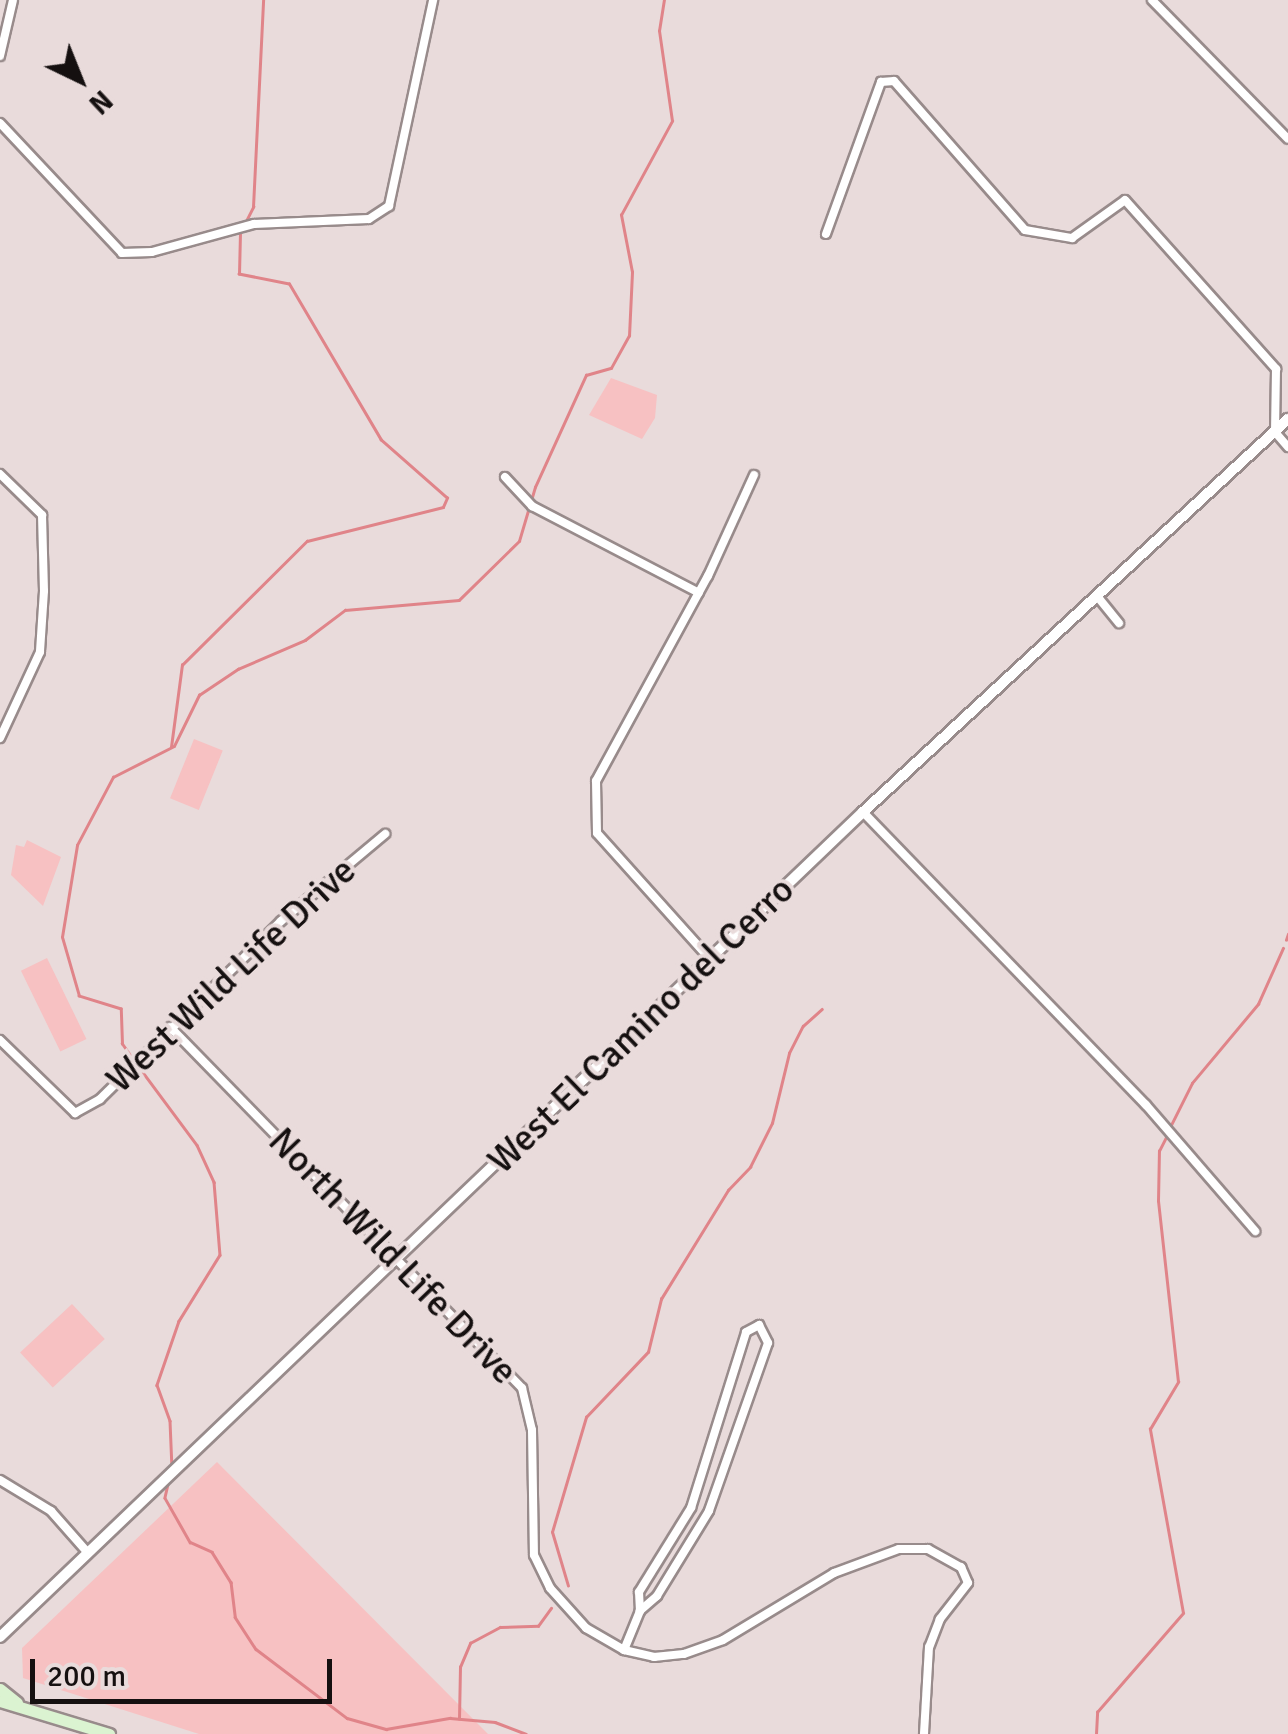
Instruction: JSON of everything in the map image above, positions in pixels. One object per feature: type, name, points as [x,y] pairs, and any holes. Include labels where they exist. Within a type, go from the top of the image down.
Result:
[{"type":"main road","points":[[0,1689],[24,1708]]},
{"type":"main road","points":[[0,1701],[109,1734]]},
{"type":"street","points":[[0,56],[13,0]]},
{"type":"street","points":[[0,123],[122,253],[152,252],[254,224],[355,222],[380,214],[389,206],[433,0]]},
{"type":"street","points":[[1152,0],[1288,138]]},
{"type":"street","points":[[826,234],[881,82],[894,82],[1026,230],[1072,238],[1125,200],[1276,368],[1274,432],[1288,447]]},
{"type":"street","name":"West El Camino del Cerro","points":[[0,1637],[863,812],[1288,419]]},
{"type":"street","points":[[0,474],[42,515],[40,652],[0,738]]},
{"type":"street","points":[[710,959],[606,847],[597,834],[595,806],[600,765],[698,593],[754,475]]},
{"type":"street","points":[[505,477],[530,505],[698,593]]},
{"type":"street","points":[[1097,596],[1119,623]]},
{"type":"street","points":[[863,812],[1146,1105],[1256,1231]]},
{"type":"street","name":"West Wild Life Drive","points":[[0,1040],[74,1114],[100,1099],[170,1027],[385,834]]},
{"type":"street","name":"North Wild Life Drive","points":[[170,1027],[522,1388],[532,1430],[534,1555],[567,1608],[624,1650]]},
{"type":"street","points":[[640,1612],[639,1592],[691,1508],[746,1332],[759,1325],[768,1343],[709,1511],[657,1596],[640,1612],[624,1650],[654,1657],[705,1648],[834,1573],[916,1546],[961,1567],[968,1584]]},
{"type":"street","points":[[0,1480],[50,1510],[88,1553]]},
{"type":"street","points":[[968,1584],[980,1586]]},
{"type":"street","points":[[924,1734],[929,1647],[940,1619],[968,1584]]},
{"type":"shaded area","points":[[611,378],[657,395],[655,418],[642,439],[589,415]]},
{"type":"shaded area","points":[[194,739],[223,751],[199,810],[170,798]]},
{"type":"shaded area","points":[[27,840],[61,857],[43,906],[11,875],[16,845],[24,847]]},
{"type":"shaded area","points":[[47,958],[86,1039],[60,1052],[21,971]]},
{"type":"shaded area","points":[[72,1304],[105,1339],[53,1388],[20,1352]]},
{"type":"shaded area","points":[[217,1462],[488,1734],[199,1734],[23,1678],[22,1648]]},
{"type":"waterway","points":[[246,221],[253,207],[263,0]]},
{"type":"waterway","points":[[134,1061],[122,1044],[121,1009],[79,996],[62,937],[77,845],[113,777],[174,746],[199,695],[238,669],[305,640],[345,610],[459,600],[519,541],[535,487],[586,375],[611,368],[629,336],[632,272],[621,215],[672,121],[659,31],[664,0]]},
{"type":"waterway","points":[[171,747],[182,665],[307,541],[443,507],[447,498],[381,440],[289,284],[239,274],[240,233]]},
{"type":"waterway","points":[[1286,940],[1288,934]]},
{"type":"waterway","points":[[1170,1127],[1192,1083],[1258,1004],[1283,948]]},
{"type":"waterway","points":[[568,1586],[552,1532],[586,1417],[648,1352],[661,1299],[728,1190],[750,1167],[772,1123],[789,1053],[803,1026],[822,1009]]},
{"type":"waterway","points":[[139,1067],[197,1145],[214,1182],[220,1255],[179,1321],[157,1385],[170,1421],[172,1468]]},
{"type":"waterway","points":[[1096,1734],[1097,1712],[1183,1613],[1150,1429],[1178,1382],[1158,1201],[1159,1151],[1167,1135]]},
{"type":"waterway","points":[[169,1480],[165,1498],[190,1542],[212,1552],[231,1582],[235,1617],[256,1649],[347,1718],[386,1729],[450,1718],[495,1722],[526,1734]]},
{"type":"waterway","points":[[459,1719],[460,1667],[470,1643],[500,1627],[538,1626],[551,1608]]}]
